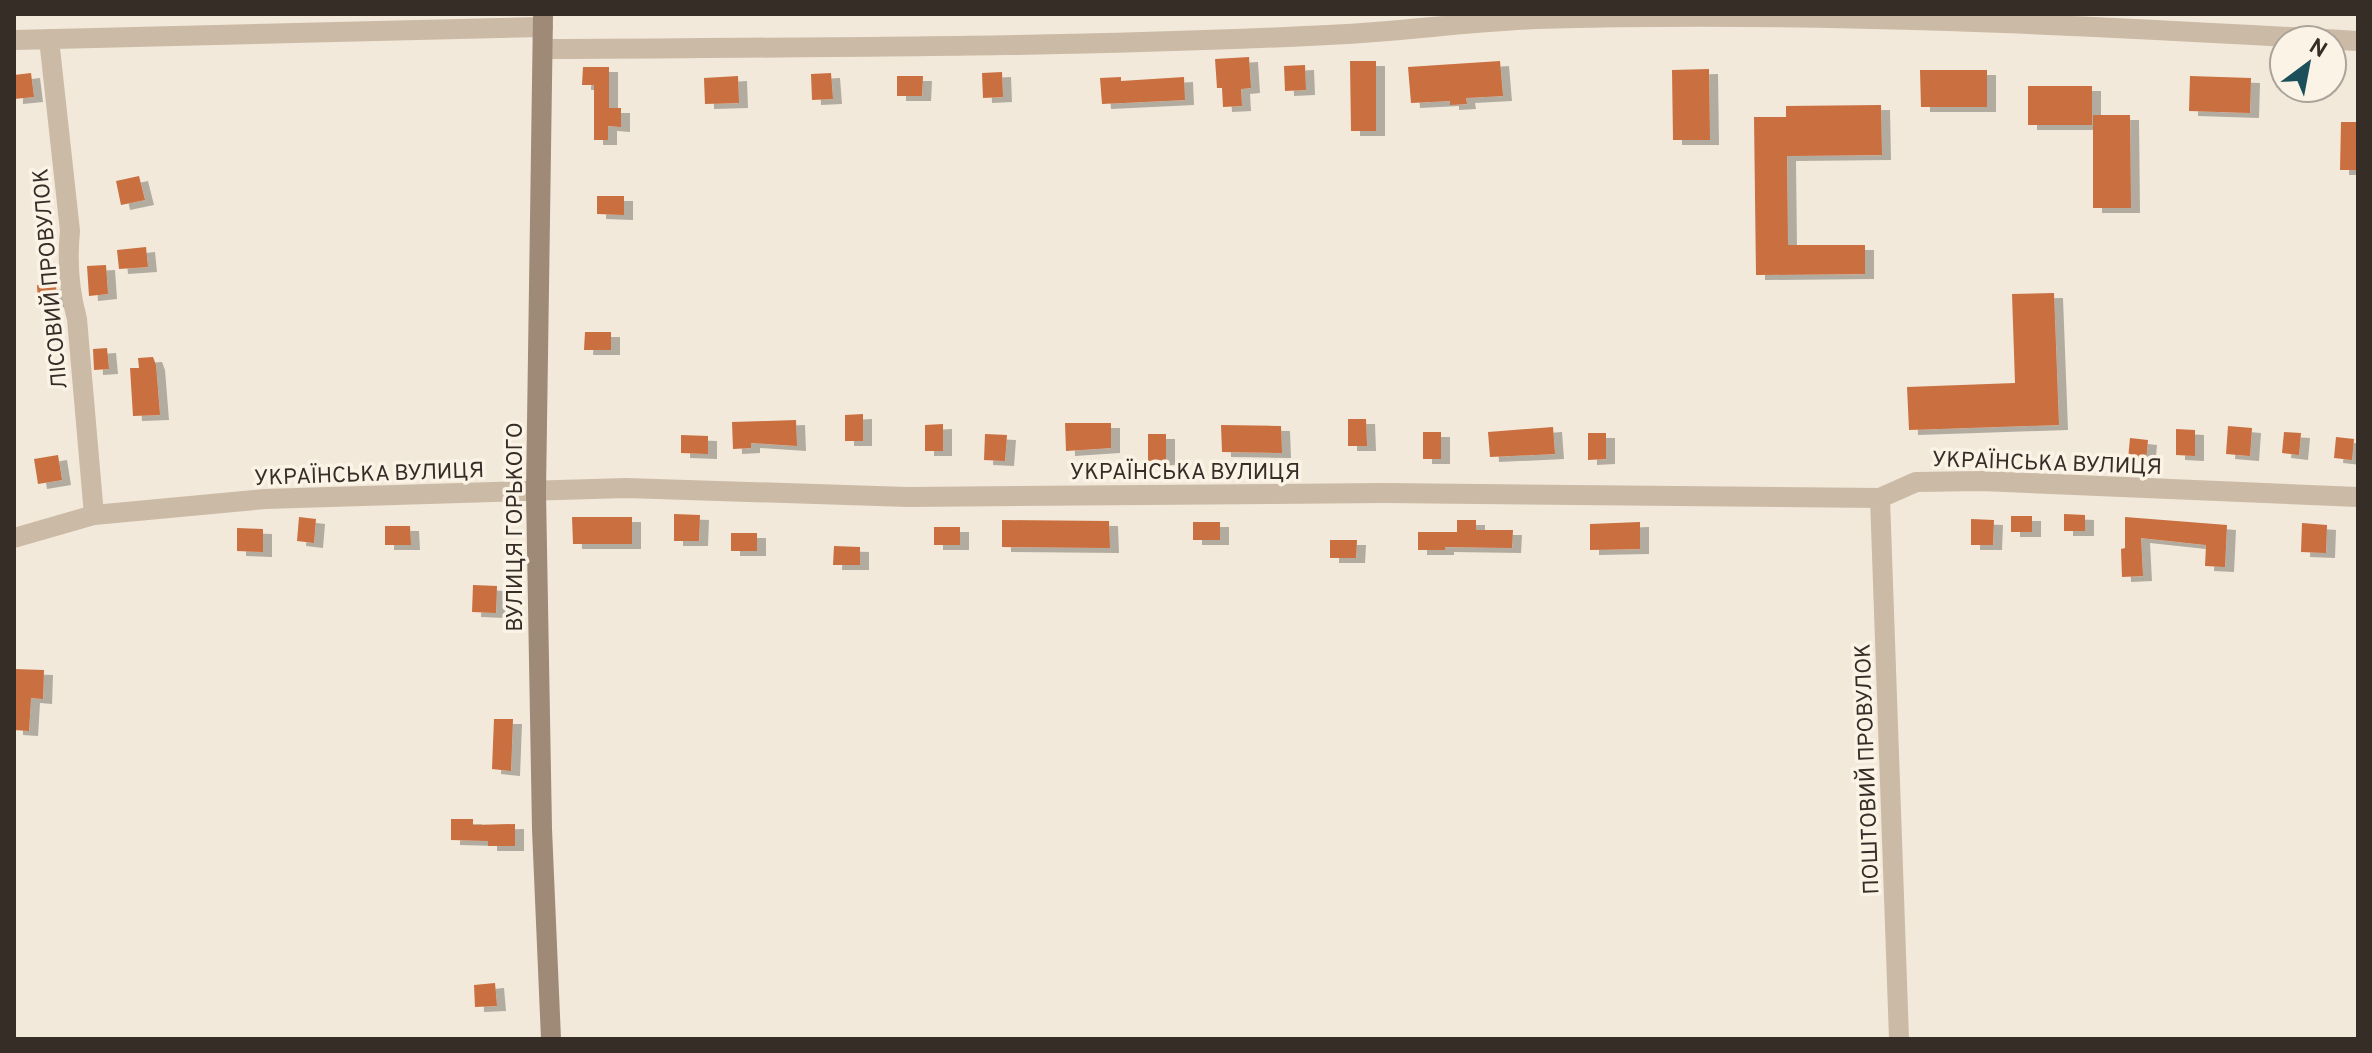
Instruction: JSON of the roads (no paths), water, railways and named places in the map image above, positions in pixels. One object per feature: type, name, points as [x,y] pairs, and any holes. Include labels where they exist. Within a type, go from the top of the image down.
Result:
[{"type":"street","points":[[543,49],[994,46],[1330,35],[1537,19],[1758,17],[2080,25],[2358,41]]},
{"type":"street","points":[[14,40],[543,21]]},
{"type":"street","name":"ВУЛИЦЯ ГОРЬКОГО","points":[[543,21],[536,492],[542,829],[551,1039]]},
{"type":"street","name":"ЛІСОВИЙ ПРОВУЛОК","points":[[49,39],[70,231],[71,297],[77,319],[94,515]]},
{"type":"street","name":"УКРАЇНСЬКА ВУЛИЦЯ","points":[[14,538],[94,515],[265,499],[626,488],[908,497],[1384,493],[1880,498],[1916,482],[1982,481],[2358,497]]},
{"type":"street","name":"ПОШТОВИЙ ПРОВУЛОК","points":[[1880,498],[1899,1039]]}]
